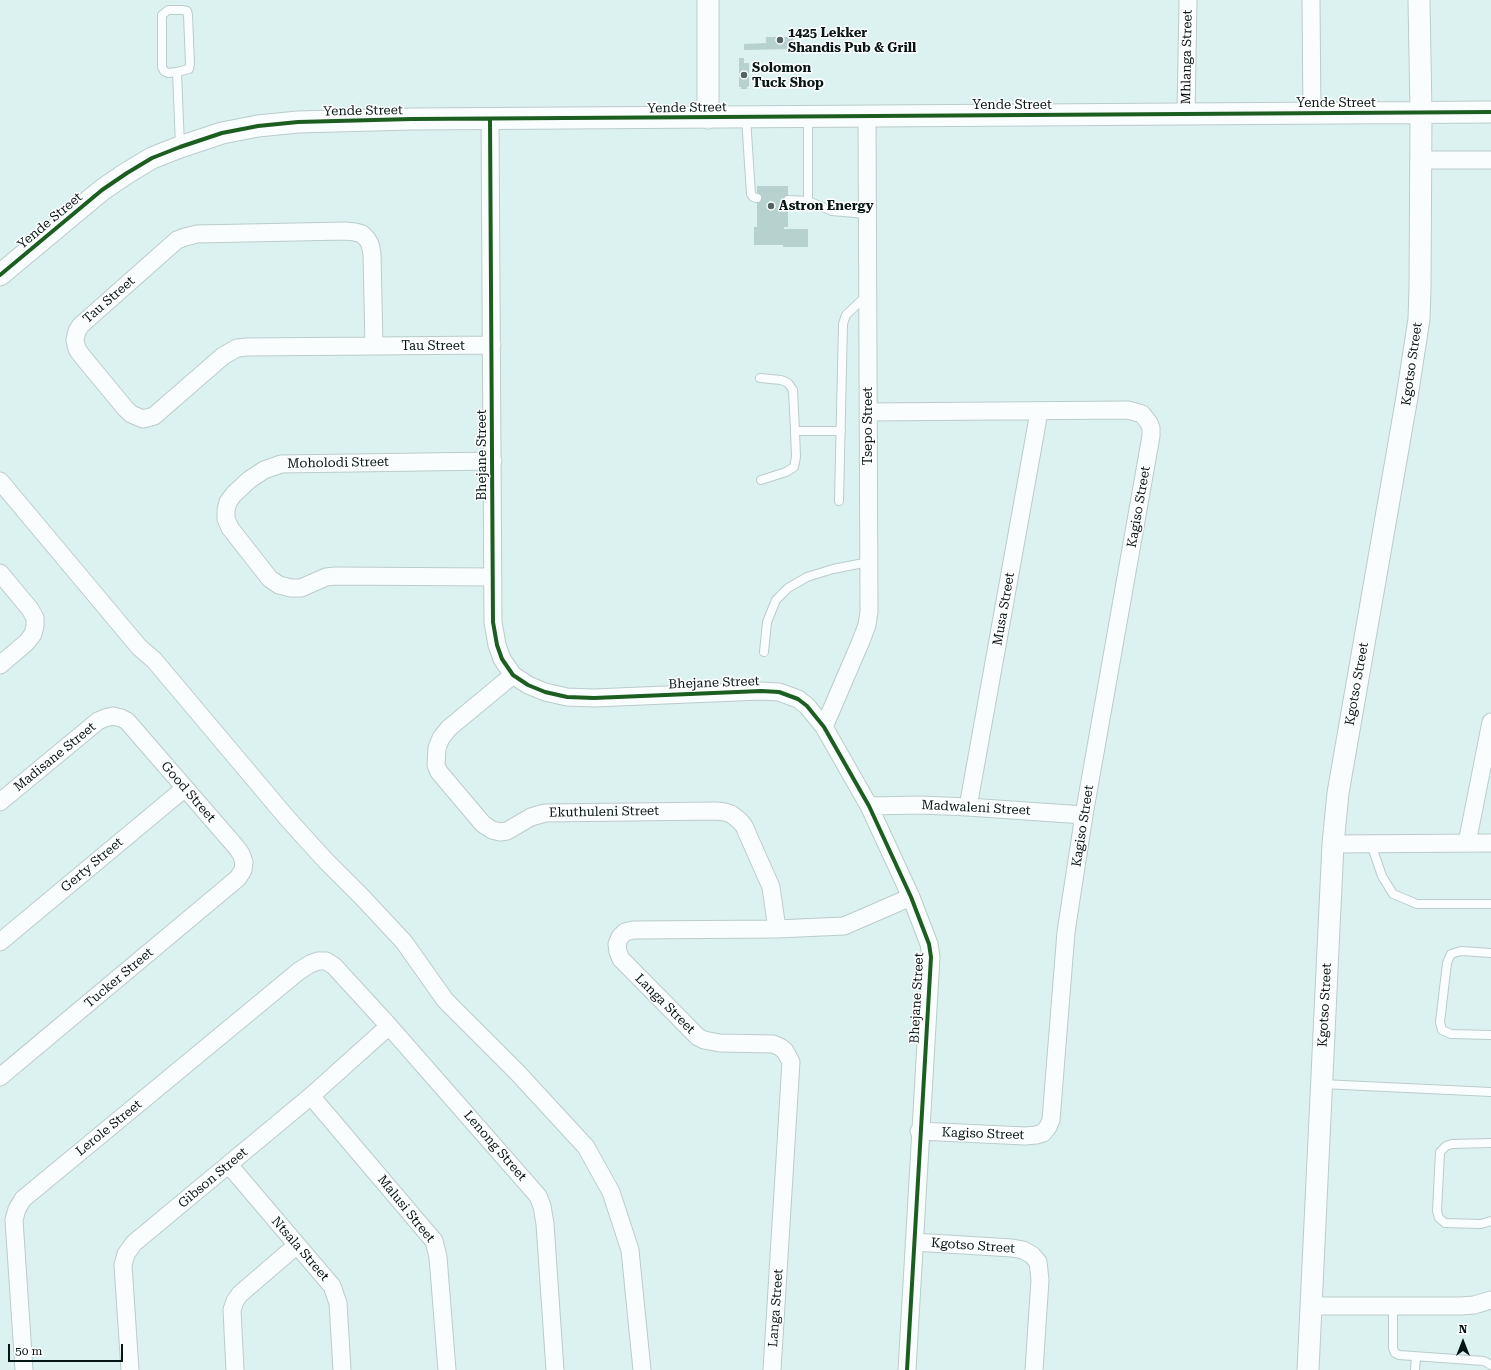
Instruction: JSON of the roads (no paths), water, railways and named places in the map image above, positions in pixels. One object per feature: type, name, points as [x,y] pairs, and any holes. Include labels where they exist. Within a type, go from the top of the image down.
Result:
[{"type":"street","points":[[708,0],[708,118]]},
{"type":"street","name":"Mhlanga Street","points":[[1186,114],[1188,0]]},
{"type":"street","points":[[1311,0],[1312,114]]},
{"type":"street","name":"Kgotso Street","points":[[1308,1370],[1333,844],[1340,776],[1415,349],[1420,288],[1421,113],[1419,0]]},
{"type":"street","name":"Yende Street","points":[[0,275],[114,181],[152,158],[180,147],[234,130],[274,124],[343,121],[490,119],[1491,112]]},
{"type":"street","name":"Tsepo Street","points":[[824,727],[867,625],[869,612],[866,116]]},
{"type":"street","name":"Bhejane Street","points":[[490,119],[493,622],[497,646],[502,659],[513,675],[528,685],[545,692],[567,697],[594,698],[779,692],[798,699],[807,706],[824,727],[869,806],[911,897],[927,936],[930,957],[906,1370]]},
{"type":"street","points":[[1420,160],[1491,160]]},
{"type":"street","name":"Tau Street","points":[[374,346],[372,254],[370,244],[362,234],[345,231],[197,234],[185,237],[178,240],[81,325],[77,331],[75,340],[77,349],[82,356],[131,414],[143,419],[154,416],[223,356],[237,348],[492,345]]},
{"type":"street","name":"Kagiso Street","points":[[920,1131],[1036,1136],[1043,1133],[1048,1127],[1053,1109],[1065,940],[1084,815],[1151,436],[1151,428],[1146,418],[1142,414],[1128,410],[1039,412]]},
{"type":"street","points":[[868,412],[1039,412]]},
{"type":"street","name":"Musa Street","points":[[968,807],[1039,412]]},
{"type":"street","name":"Moholodi Street","points":[[492,461],[281,464],[264,470],[249,480],[234,494],[228,502],[226,519],[230,528],[270,578],[279,585],[291,588],[301,588],[326,577],[336,576],[493,577]]},
{"type":"street","points":[[0,481],[139,647],[154,660],[287,818],[324,860],[362,897],[404,942],[445,1000],[516,1071],[586,1147],[611,1192],[630,1250],[642,1370]]},
{"type":"street","points":[[0,573],[30,609],[35,618],[36,626],[33,634],[27,642],[0,665]]},
{"type":"street","name":"Ekuthuleni Street","points":[[513,675],[449,728],[441,738],[437,748],[436,765],[439,772],[483,824],[492,830],[500,832],[507,831],[531,817],[545,813],[725,812],[736,817],[744,826],[771,887],[777,929]]},
{"type":"street","name":"Good Street","points":[[113,716],[127,721],[241,854],[244,862],[243,870],[238,878]]},
{"type":"street","name":"Madisane Street","points":[[0,802],[98,721],[113,716]]},
{"type":"street","points":[[1467,843],[1491,722]]},
{"type":"street","name":"Gerty Street","points":[[0,942],[185,788]]},
{"type":"street","name":"Madwaleni Street","points":[[869,806],[921,805],[1084,815]]},
{"type":"street","points":[[1333,844],[1491,843]]},
{"type":"street","name":"Tucker Street","points":[[0,1077],[238,878]]},
{"type":"street","name":"Langa Street","points":[[772,1370],[791,1062],[785,1051],[773,1044],[720,1043],[704,1040],[698,1037],[620,959],[617,944],[620,937],[625,932],[633,930],[777,929],[844,926],[911,897]]},
{"type":"street","name":"Lerole Street","points":[[24,1370],[14,1220],[17,1209],[23,1199],[299,972],[310,964],[318,961],[326,962],[334,966]]},
{"type":"street","name":"Lenong Street","points":[[334,966],[389,1026],[538,1196],[542,1206],[545,1224],[555,1370]]},
{"type":"street","name":"Gibson Street","points":[[130,1370],[123,1265],[126,1254],[134,1243],[311,1096],[389,1026]]},
{"type":"street","name":"Malusi Street","points":[[311,1096],[434,1241],[438,1257],[447,1370]]},
{"type":"street","name":"Ntsala Street","points":[[229,1165],[328,1280],[338,1303],[342,1370]]},
{"type":"street","name":"Kgotso Street","points":[[914,1242],[1012,1248],[1024,1250],[1032,1255],[1038,1262],[1040,1270],[1034,1370]]},
{"type":"street","points":[[235,1370],[232,1310],[235,1301],[240,1294],[297,1245]]},
{"type":"street","points":[[1311,1306],[1461,1306],[1474,1305],[1491,1300]]},
{"type":"lane","points":[[168,10],[187,11],[188,16],[190,64],[189,69],[177,72],[168,73],[164,71],[162,67],[162,15],[168,10]]},
{"type":"lane","points":[[177,72],[180,147]]},
{"type":"lane","points":[[746,117],[751,194],[753,197],[757,198]]},
{"type":"lane","points":[[808,117],[808,201]]},
{"type":"lane","points":[[788,200],[808,201],[832,211],[867,214]]},
{"type":"lane","points":[[839,501],[843,324],[846,315],[867,295]]},
{"type":"lane","points":[[760,378],[781,380],[788,383],[793,390],[796,457],[794,467],[786,472],[761,480]]},
{"type":"lane","points":[[795,431],[841,431]]},
{"type":"lane","points":[[764,652],[767,622],[776,600],[788,588],[814,575],[833,569],[869,562]]},
{"type":"lane","points":[[1370,844],[1382,876],[1393,894],[1417,904],[1491,904]]},
{"type":"lane","points":[[1491,953],[1461,950],[1451,954],[1447,963],[1440,1022],[1442,1030],[1451,1034],[1491,1035]]},
{"type":"lane","points":[[1321,1084],[1491,1092]]},
{"type":"lane","points":[[1491,1143],[1452,1144],[1446,1146],[1440,1152],[1437,1211],[1439,1218],[1445,1223],[1481,1224],[1491,1221]]},
{"type":"lane","points":[[1393,1306],[1393,1348],[1395,1353],[1399,1355],[1416,1357],[1484,1361],[1491,1365]]},
{"type":"lane","points":[[1415,1370],[1416,1357]]},
{"type":"place","name":"1425 Lekker Shandis Pub & Grill","points":[[780,40]]},
{"type":"place","name":"Solomon Tuck Shop","points":[[744,75]]},
{"type":"place","name":"Astron Energy","points":[[771,206]]}]
